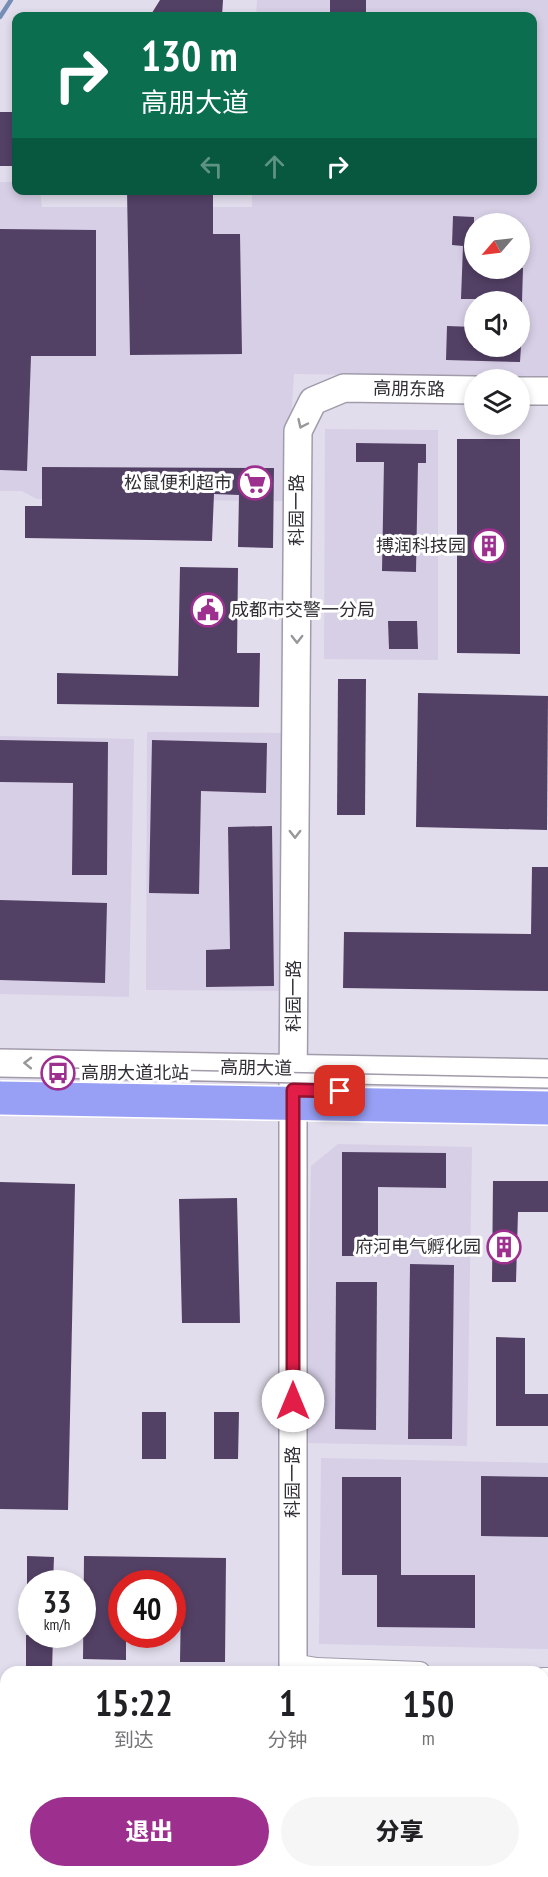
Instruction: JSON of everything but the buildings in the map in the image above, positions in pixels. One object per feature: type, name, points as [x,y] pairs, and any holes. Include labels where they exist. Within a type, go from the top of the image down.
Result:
[{"type":"highway","points":[[0,1098],[548,1108]]},
{"type":"street","name":"高朋东路","points":[[344,388],[464,390]]},
{"type":"street","name":"科园一路","points":[[309,1666],[294,1080],[298,431],[313,401],[344,388]]},
{"type":"street","points":[[530,391],[548,391]]},
{"type":"street","name":"高朋大道","points":[[0,1062],[548,1095]]},
{"type":"street","name":"高朋大道","points":[[0,1089],[548,1073]]},
{"type":"lane","points":[[58,1073],[548,1083]]},
{"type":"shaded area","points":[[257,0],[548,0],[548,378],[530,378],[530,369],[464,369],[464,377],[294,374],[286,501],[37,499],[22,491],[0,491],[0,182],[12,182],[12,195],[40,195],[42,207],[252,207],[252,195],[537,195],[537,12],[256,12]]},
{"type":"shaded area","points":[[325,429],[438,430],[438,660],[324,659]]},
{"type":"shaded area","points":[[147,732],[283,733],[283,991],[146,990]]},
{"type":"shaded area","points":[[0,736],[134,739],[129,997],[0,994]]},
{"type":"shaded area","points":[[338,1144],[472,1147],[467,1446],[306,1443],[311,1166]]},
{"type":"shaded area","points":[[321,1458],[548,1463],[548,1649],[319,1644]]},
{"type":"waterway","points":[[0,17],[11,0]]},
{"type":"place","name":"松鼠便利超市","points":[[255,483]]},
{"type":"place","name":"搏润科技园","points":[[489,546]]},
{"type":"place","name":"成都市交警一分局","points":[[208,610]]},
{"type":"place","name":"高朋大道北站","points":[[58,1073]]},
{"type":"place","name":"府河电气孵化园","points":[[504,1247]]},
{"type":"route","points":[[293,1401],[293,1090],[340,1091]]}]
